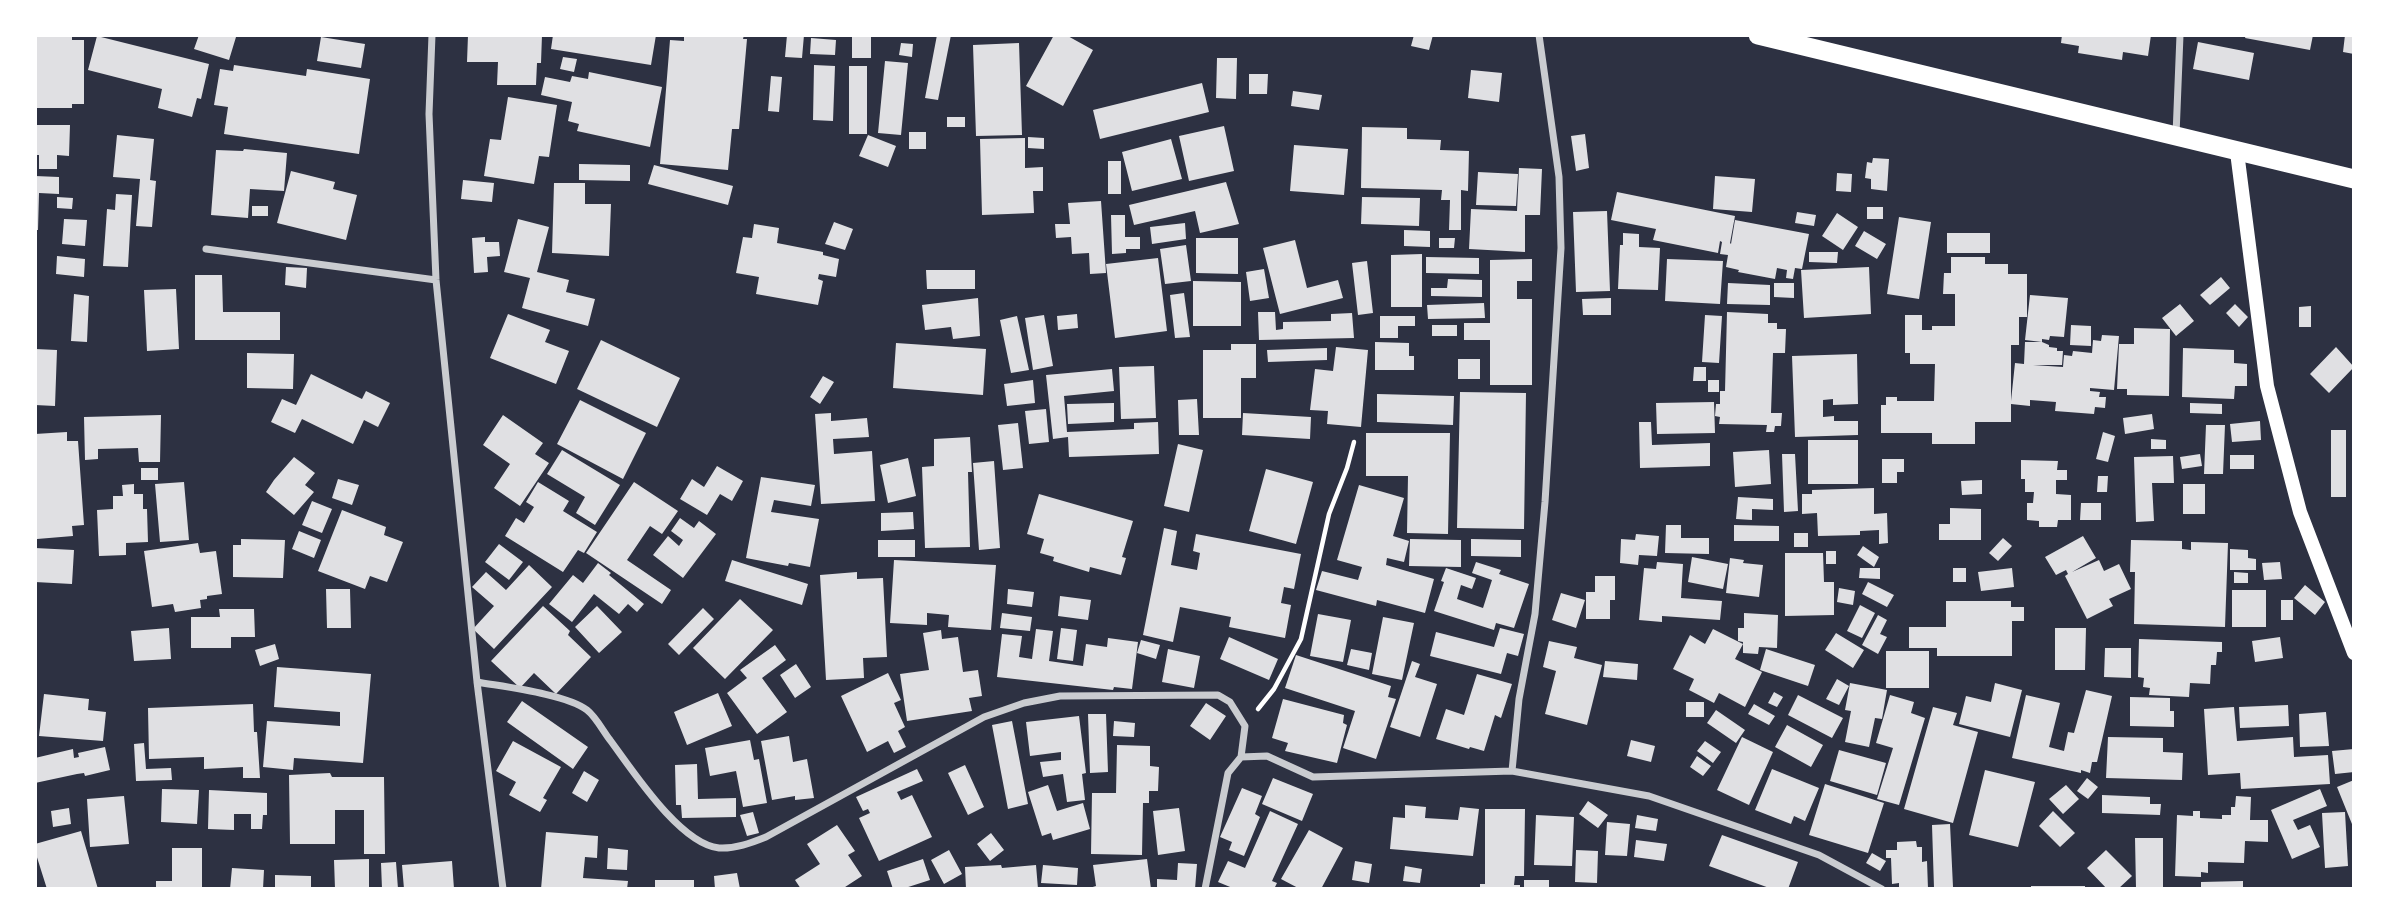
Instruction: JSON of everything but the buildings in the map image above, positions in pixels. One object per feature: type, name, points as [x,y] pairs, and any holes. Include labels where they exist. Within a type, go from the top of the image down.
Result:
[{"type":"highway","points":[[1758,35],[2354,179]]},
{"type":"main road","points":[[2237,152],[2267,387],[2300,512],[2354,653]]},
{"type":"street","points":[[432,35],[429,114],[436,280],[477,682],[503,889]]},
{"type":"street","points":[[1512,771],[1519,699],[1535,614],[1561,248],[1559,177],[1539,35]]},
{"type":"street","points":[[2176,136],[2180,35]]},
{"type":"street","points":[[206,249],[436,280]]},
{"type":"street","points":[[477,682],[564,700],[587,710],[679,827],[701,843],[720,848],[743,846],[766,838],[984,717],[1024,703],[1059,696],[1218,695],[1230,702],[1245,726],[1241,757],[1228,773],[1205,889]]},
{"type":"street","points":[[1241,757],[1267,756],[1313,777],[1512,771],[1649,796],[1819,855],[1882,889]]},
{"type":"path","points":[[1245,726],[1274,689],[1301,639],[1329,514],[1354,442]]}]
